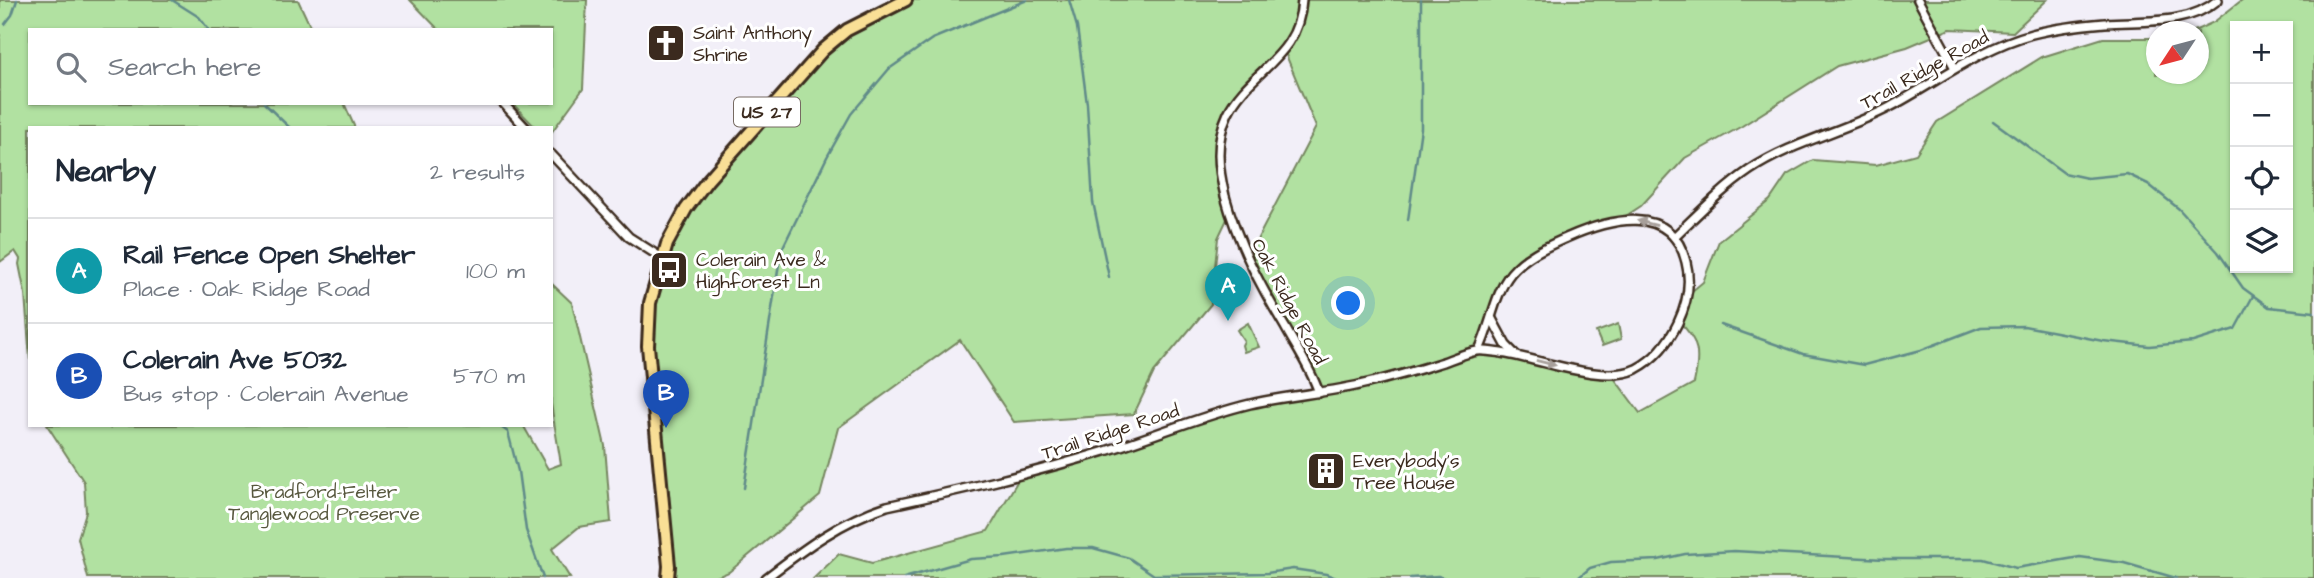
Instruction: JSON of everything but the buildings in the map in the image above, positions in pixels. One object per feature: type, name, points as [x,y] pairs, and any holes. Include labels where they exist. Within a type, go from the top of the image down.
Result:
[{"type":"main road","name":"US 27","points":[[668,578],[648,346],[650,303],[662,258],[686,209],[804,69],[835,38],[906,0]]},
{"type":"main road","name":"US 27","points":[[669,566],[674,578]]},
{"type":"street","name":"Oak Ridge Road","points":[[1302,0],[1298,21],[1284,49],[1242,93],[1229,112],[1221,132],[1218,153],[1230,213],[1247,259],[1310,370],[1319,393]]},
{"type":"street","points":[[1918,0],[1955,68]]},
{"type":"street","name":"Trail Ridge Road","points":[[766,578],[826,533],[866,513],[1103,452],[1240,407],[1394,377],[1479,350],[1516,355],[1555,366],[1600,373],[1623,373],[1641,365],[1661,347],[1671,335],[1683,311],[1687,262],[1674,237],[1717,196],[1750,170],[1785,152],[1874,116],[1955,68],[2030,34],[2094,24],[2177,18],[2197,13],[2218,0]]},
{"type":"street","points":[[505,105],[524,126]]},
{"type":"street","points":[[553,157],[629,237],[662,258]]},
{"type":"street","points":[[1479,350],[1503,284],[1529,257],[1588,228],[1633,219],[1655,224],[1674,237]]},
{"type":"street","points":[[1492,319],[1506,345],[1516,355]]},
{"type":"green space","points":[[0,0],[298,0],[311,28],[28,28],[28,105],[345,105],[354,126],[28,126],[28,334],[20,259],[15,251],[0,262]]},
{"type":"green space","points":[[410,0],[587,0],[583,89],[553,130],[553,126],[534,126],[514,105],[553,105],[553,28],[437,28]]},
{"type":"green space","points":[[900,0],[2047,0],[2013,32],[1950,29],[1907,47],[1837,66],[1742,126],[1685,158],[1641,206],[1618,221],[1539,251],[1503,284],[1479,350],[1611,374],[1640,413],[1694,383],[1696,349],[1691,335],[1678,321],[1686,296],[1703,282],[1719,241],[1770,200],[1787,175],[1813,160],[1876,165],[1916,154],[1937,122],[2042,57],[2103,38],[2146,38],[2146,84],[2209,84],[2209,24],[2242,0],[2314,0],[2314,578],[814,578],[839,554],[872,563],[988,531],[1021,475],[1227,410],[1319,393],[1247,259],[1316,127],[1284,50],[1229,112],[1218,153],[1230,213],[1218,238],[1211,304],[1154,372],[1134,414],[1014,422],[960,340],[838,428],[820,496],[729,572],[714,578],[674,578],[669,566],[648,346],[650,303],[686,209],[835,38]]},
{"type":"green space","name":"Bradford-Felter Tanglewood Preserve","points":[[553,285],[572,303],[605,446],[611,522],[579,527],[552,549],[570,578],[88,578],[78,538],[86,512],[84,482],[48,427],[524,427],[548,469],[561,464],[553,416]]},
{"type":"green space","points":[[1248,323],[1259,347],[1244,352],[1244,341],[1237,330]]},
{"type":"green space","points":[[1618,324],[1621,339],[1602,346],[1596,332]]},
{"type":"waterway","points":[[5,24],[12,15],[17,0]]},
{"type":"waterway","points":[[172,0],[199,17],[207,28]]},
{"type":"waterway","points":[[744,488],[781,251],[851,114],[889,69],[932,39],[1027,0]]},
{"type":"waterway","points":[[1069,0],[1077,27],[1087,104],[1093,202],[1109,277]]},
{"type":"waterway","points":[[1408,220],[1421,128],[1421,0]]},
{"type":"waterway","points":[[266,105],[288,126]]},
{"type":"waterway","points":[[1993,121],[2064,173],[2087,178],[2127,174],[2148,184],[2179,209],[2218,252],[2243,288],[2269,307],[2314,312]]},
{"type":"waterway","points":[[1721,325],[1803,354],[1864,365],[1921,350],[1981,327],[2024,326],[2103,341],[2149,346],[2193,342],[2235,329],[2253,296]]},
{"type":"waterway","points":[[501,427],[508,432],[518,471],[526,530],[543,578]]},
{"type":"waterway","points":[[904,578],[971,559],[1066,548],[1093,548],[1129,558],[1154,575],[1267,573],[1293,569],[1336,578]]},
{"type":"waterway","points":[[1578,578],[1590,568],[1611,562],[1658,560],[1685,554],[1734,551],[1884,559],[1983,559],[2016,568],[2080,557],[2124,563],[2176,578]]},
{"type":"waterway","points":[[1410,578],[1444,578]]},
{"type":"place","name":"Saint Anthony Shrine","points":[[666,43]]},
{"type":"place","name":"Colerain Ave & Highforest Ln","points":[[669,270]]},
{"type":"place","name":"Rail Fence Open Shelter","points":[[1228,321]]},
{"type":"place","name":"Colerain Ave 5032","points":[[666,428]]},
{"type":"place","name":"Everybody's Tree House","points":[[1326,471]]}]
